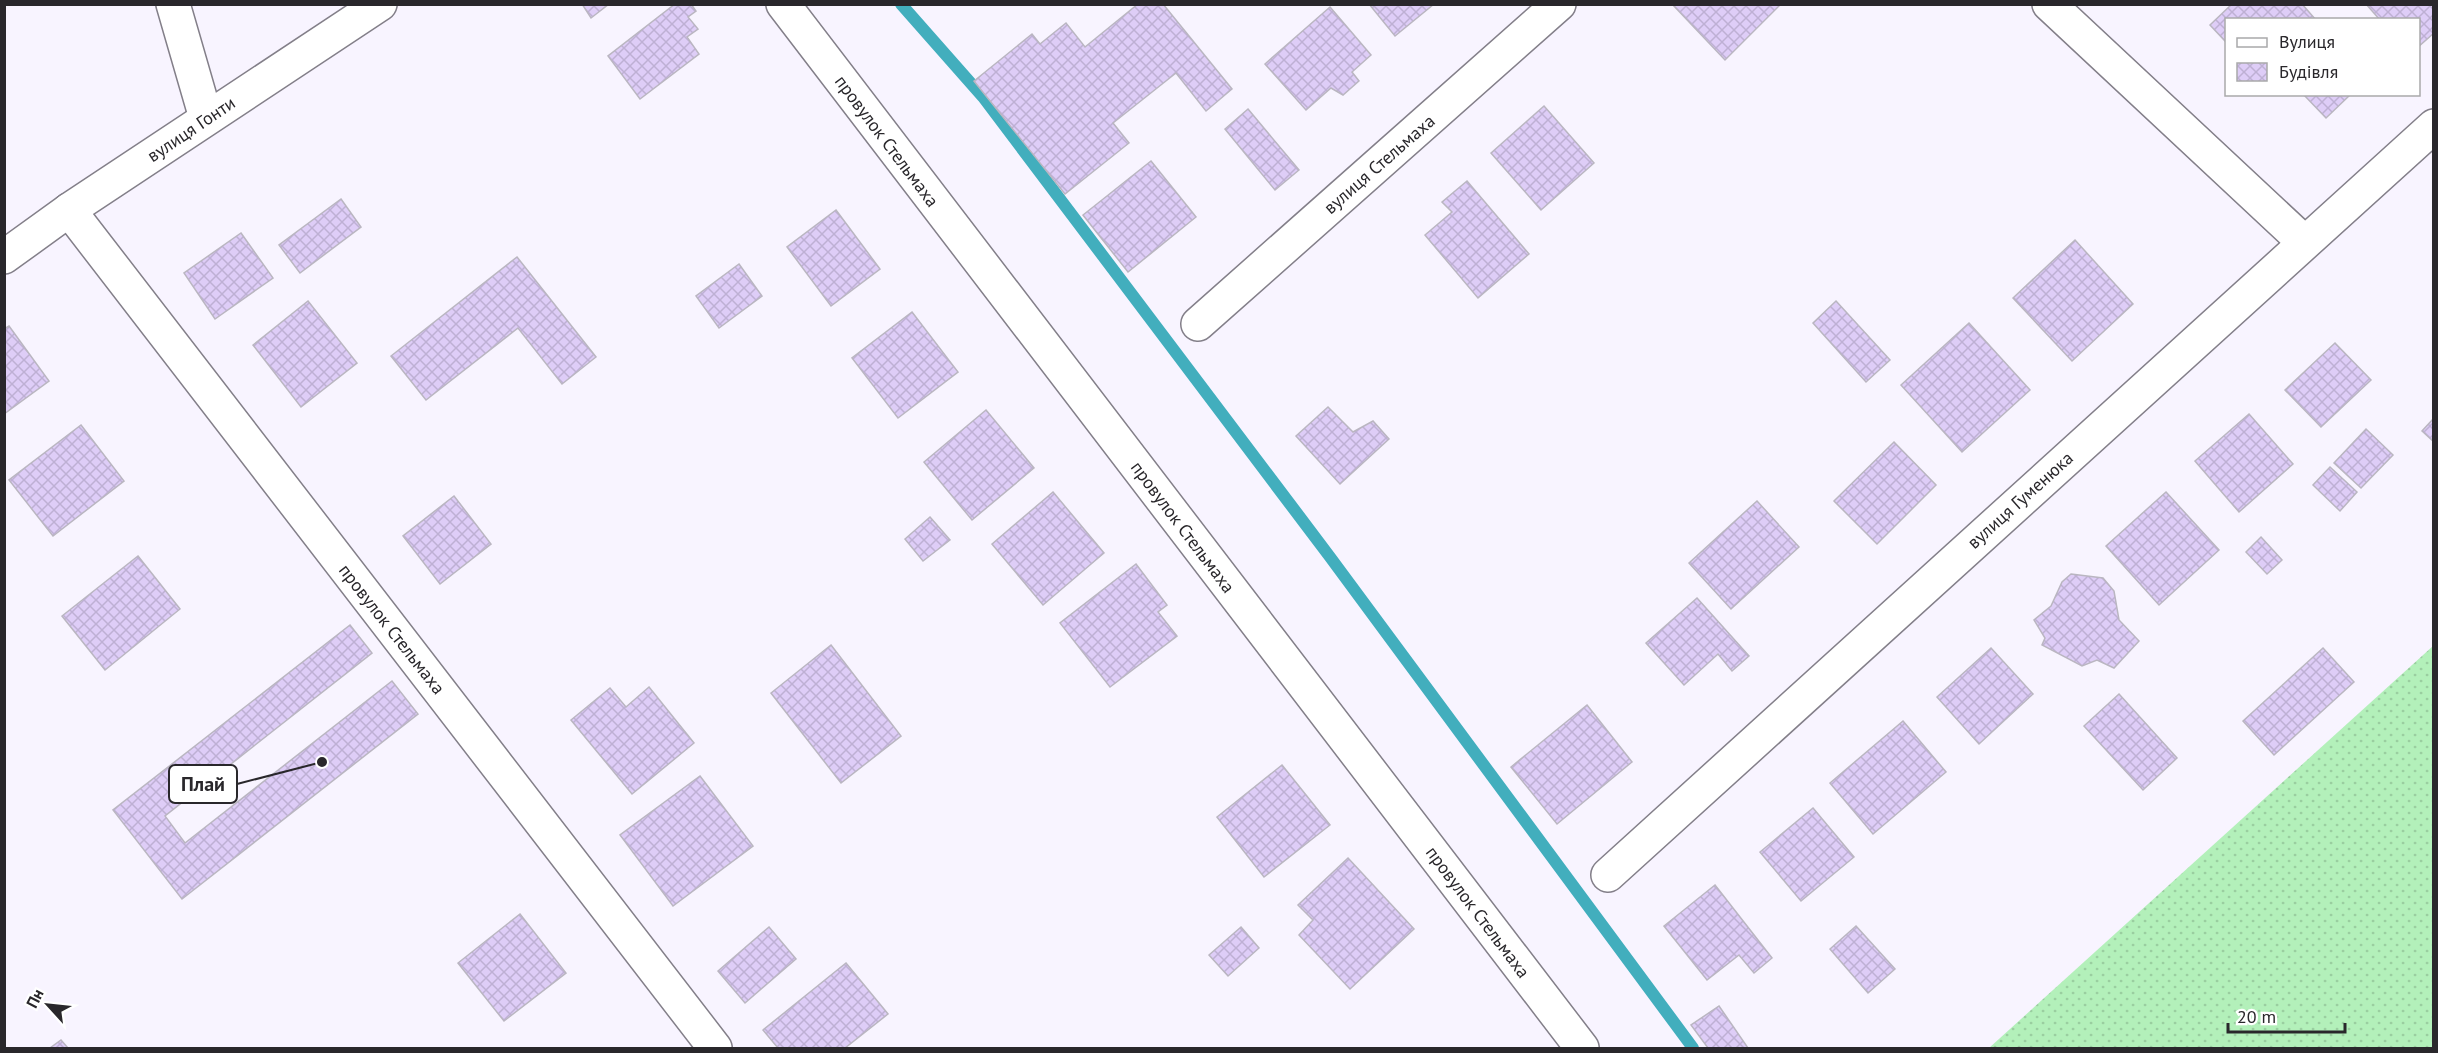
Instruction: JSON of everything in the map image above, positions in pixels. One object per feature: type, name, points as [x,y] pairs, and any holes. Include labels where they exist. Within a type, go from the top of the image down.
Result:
[{"type":"street","points":[[172,4],[206,118]]},
{"type":"street","name":"вулиця Гонти","points":[[4,257],[69,210],[380,4]]},
{"type":"street","name":"провулок Стельмаха","points":[[783,4],[1582,1048]]},
{"type":"street","name":"вулиця Стельмаха","points":[[1198,324],[1559,4]]},
{"type":"street","points":[[2049,4],[2304,242]]},
{"type":"street","name":"вулиця Гуменюка","points":[[1608,875],[2433,126]]},
{"type":"street","name":"провулок Стельмаха","points":[[69,210],[715,1048]]},
{"type":"green space","points":[[2433,646],[2433,1048],[1989,1048]]},
{"type":"building","points":[[582,4],[609,4],[591,18]]},
{"type":"building","points":[[675,4],[691,4],[696,11],[688,17],[698,29],[687,37],[699,54],[640,99],[608,56]]},
{"type":"building","points":[[1138,4],[1163,4],[1232,89],[1206,111],[1176,73],[1113,123],[1129,143],[1065,194],[974,81],[1032,34],[1040,44],[1066,23],[1085,47]]},
{"type":"building","points":[[1369,4],[1434,4],[1395,36]]},
{"type":"building","points":[[1672,4],[1780,4],[1780,5],[1725,60]]},
{"type":"building","points":[[2232,4],[2302,4],[2314,18],[2225,18],[2225,41],[2210,25]]},
{"type":"building","points":[[2366,4],[2434,4],[2434,33],[2420,45],[2420,18],[2378,18]]},
{"type":"building","points":[[1330,7],[1371,55],[1352,72],[1359,81],[1343,95],[1331,88],[1306,110],[1265,64]]},
{"type":"building","points":[[2305,96],[2349,96],[2326,118]]},
{"type":"building","points":[[1544,106],[1594,163],[1541,210],[1491,153]]},
{"type":"building","points":[[1248,109],[1299,170],[1275,190],[1225,129]]},
{"type":"building","points":[[1151,161],[1196,217],[1128,272],[1083,215]]},
{"type":"building","points":[[1467,181],[1529,254],[1478,298],[1425,235],[1452,212],[1442,202]]},
{"type":"building","points":[[341,199],[361,227],[300,273],[279,245]]},
{"type":"building","points":[[836,210],[880,269],[831,306],[787,247]]},
{"type":"building","points":[[241,233],[273,278],[215,319],[184,273]]},
{"type":"building","points":[[2075,240],[2133,304],[2072,361],[2013,298]]},
{"type":"building","points":[[517,257],[596,357],[562,384],[518,328],[426,400],[391,356]]},
{"type":"building","points":[[739,264],[762,296],[719,328],[696,296]]},
{"type":"building","points":[[308,301],[357,363],[301,407],[253,345]]},
{"type":"building","points":[[1836,301],[1890,360],[1866,382],[1813,323]]},
{"type":"building","points":[[912,312],[958,372],[898,418],[852,358]]},
{"type":"building","points":[[1969,323],[2030,390],[1962,452],[1901,385]]},
{"type":"building","points":[[9,326],[49,381],[4,414],[4,329]]},
{"type":"building","points":[[2335,343],[2371,380],[2321,427],[2285,390]]},
{"type":"building","points":[[1328,407],[1353,432],[1373,421],[1389,439],[1340,484],[1296,436]]},
{"type":"building","points":[[986,410],[1034,468],[972,520],[924,462]]},
{"type":"building","points":[[2249,414],[2293,464],[2239,512],[2195,461]]},
{"type":"building","points":[[2434,418],[2434,442],[2422,431]]},
{"type":"building","points":[[81,425],[124,481],[53,536],[9,480]]},
{"type":"building","points":[[2366,429],[2393,455],[2361,488],[2334,463]]},
{"type":"building","points":[[1894,442],[1936,485],[1877,544],[1834,501]]},
{"type":"building","points":[[2330,467],[2357,492],[2340,511],[2313,485]]},
{"type":"building","points":[[1053,492],[1104,553],[1043,605],[992,544]]},
{"type":"building","points":[[2166,492],[2219,550],[2159,605],[2106,546]]},
{"type":"building","points":[[454,496],[491,544],[440,584],[403,536]]},
{"type":"building","points":[[1757,501],[1799,547],[1731,609],[1689,563]]},
{"type":"building","points":[[930,517],[950,540],[923,561],[905,539]]},
{"type":"building","points":[[2261,537],[2282,560],[2267,574],[2246,552]]},
{"type":"building","points":[[138,556],[180,609],[105,670],[62,616]]},
{"type":"building","points":[[1136,564],[1167,605],[1158,612],[1177,636],[1110,687],[1060,623]]},
{"type":"building","points":[[2071,574],[2103,578],[2114,591],[2119,620],[2139,641],[2114,668],[2097,660],[2082,666],[2042,645],[2045,638],[2034,620],[2051,606],[2062,582]]},
{"type":"building","points":[[1697,598],[1749,656],[1732,671],[1718,654],[1684,685],[1646,643]]},
{"type":"building","points":[[350,625],[372,653],[165,816],[185,843],[392,681],[418,714],[182,899],[113,810]]},
{"type":"building","points":[[831,645],[901,736],[841,783],[771,693]]},
{"type":"building","points":[[1991,648],[2033,694],[1979,744],[1937,697]]},
{"type":"building","points":[[2323,648],[2354,682],[2274,755],[2243,721]]},
{"type":"building","points":[[649,687],[694,743],[632,794],[571,720],[610,688],[626,707]]},
{"type":"building","points":[[2119,694],[2177,758],[2143,790],[2084,726]]},
{"type":"building","points":[[1587,705],[1632,762],[1557,824],[1511,767]]},
{"type":"building","points":[[1903,721],[1946,772],[1873,834],[1830,783]]},
{"type":"building","points":[[1282,765],[1330,825],[1264,877],[1217,817]]},
{"type":"building","points":[[700,776],[753,846],[673,906],[620,835]]},
{"type":"building","points":[[1813,808],[1854,857],[1801,901],[1760,852]]},
{"type":"building","points":[[1348,858],[1414,929],[1350,989],[1299,935],[1313,920],[1298,905]]},
{"type":"building","points":[[1715,885],[1772,958],[1754,973],[1739,955],[1707,980],[1664,926]]},
{"type":"building","points":[[520,914],[566,973],[504,1021],[458,963]]},
{"type":"building","points":[[1856,926],[1895,969],[1868,993],[1830,949]]},
{"type":"building","points":[[769,927],[796,959],[745,1003],[718,971]]},
{"type":"building","points":[[1241,927],[1259,948],[1228,976],[1209,955]]},
{"type":"building","points":[[846,963],[888,1014],[845,1048],[778,1048],[763,1030]]},
{"type":"building","points":[[1719,1006],[1748,1048],[1708,1048],[1691,1025]]},
{"type":"building","points":[[61,1040],[68,1048],[50,1048]]},
{"type":"waterway","points":[[901,4],[983,97],[1330,557],[1693,1048]]},
{"type":"place","name":"Плай","points":[[322,762]]}]
